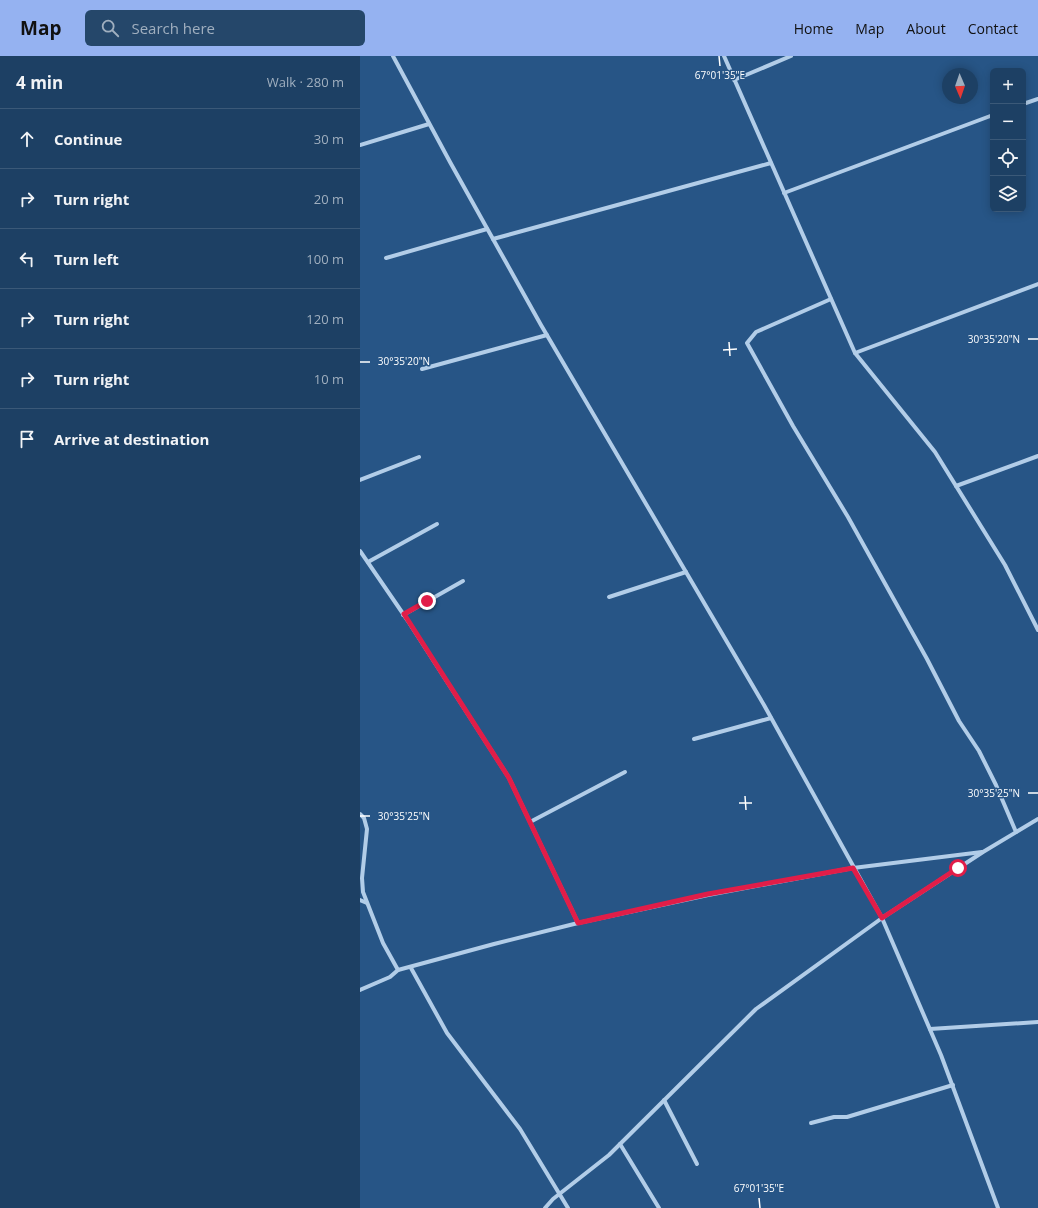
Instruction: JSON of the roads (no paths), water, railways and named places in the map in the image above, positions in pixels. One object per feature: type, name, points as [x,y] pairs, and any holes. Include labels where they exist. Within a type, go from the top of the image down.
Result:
[{"type":"street","points":[[393,56],[429,124],[547,335],[771,718],[882,918],[953,1085],[998,1208]]},
{"type":"street","points":[[724,56],[855,353],[935,452],[1005,565],[1038,630]]},
{"type":"street","points":[[734,80],[791,56]]},
{"type":"street","points":[[1026,103],[1038,99]]},
{"type":"street","points":[[784,193],[990,116]]},
{"type":"street","points":[[360,145],[429,124]]},
{"type":"street","points":[[493,239],[771,163]]},
{"type":"street","points":[[386,258],[487,229]]},
{"type":"street","points":[[855,353],[1038,284]]},
{"type":"street","points":[[831,299],[756,332],[747,343],[792,426],[852,524],[927,659],[959,721],[979,751],[996,785],[1016,832]]},
{"type":"street","points":[[422,369],[547,335]]},
{"type":"street","points":[[956,486],[1038,456]]},
{"type":"street","points":[[360,480],[420,457]]},
{"type":"street","points":[[368,562],[437,524]]},
{"type":"street","points":[[360,551],[404,614],[509,778],[578,923]]},
{"type":"street","points":[[609,597],[686,572]]},
{"type":"street","points":[[404,614],[463,581]]},
{"type":"street","points":[[694,739],[771,718]]},
{"type":"street","points":[[530,822],[625,772]]},
{"type":"street","points":[[360,814],[364,818],[367,829],[362,878],[363,892],[383,943],[398,970]]},
{"type":"street","points":[[545,1208],[559,1194],[609,1155],[756,1009],[882,918],[983,852],[1038,819]]},
{"type":"street","points":[[360,990],[390,976],[398,970],[411,968],[494,944],[578,923],[708,894],[853,868],[983,852]]},
{"type":"street","points":[[360,900],[367,903]]},
{"type":"street","points":[[411,968],[447,1033],[520,1129],[568,1208]]},
{"type":"street","points":[[930,1029],[1038,1022]]},
{"type":"street","points":[[811,1123],[834,1117],[848,1117],[953,1085]]},
{"type":"street","points":[[664,1100],[697,1164]]},
{"type":"street","points":[[620,1144],[659,1208]]}]
